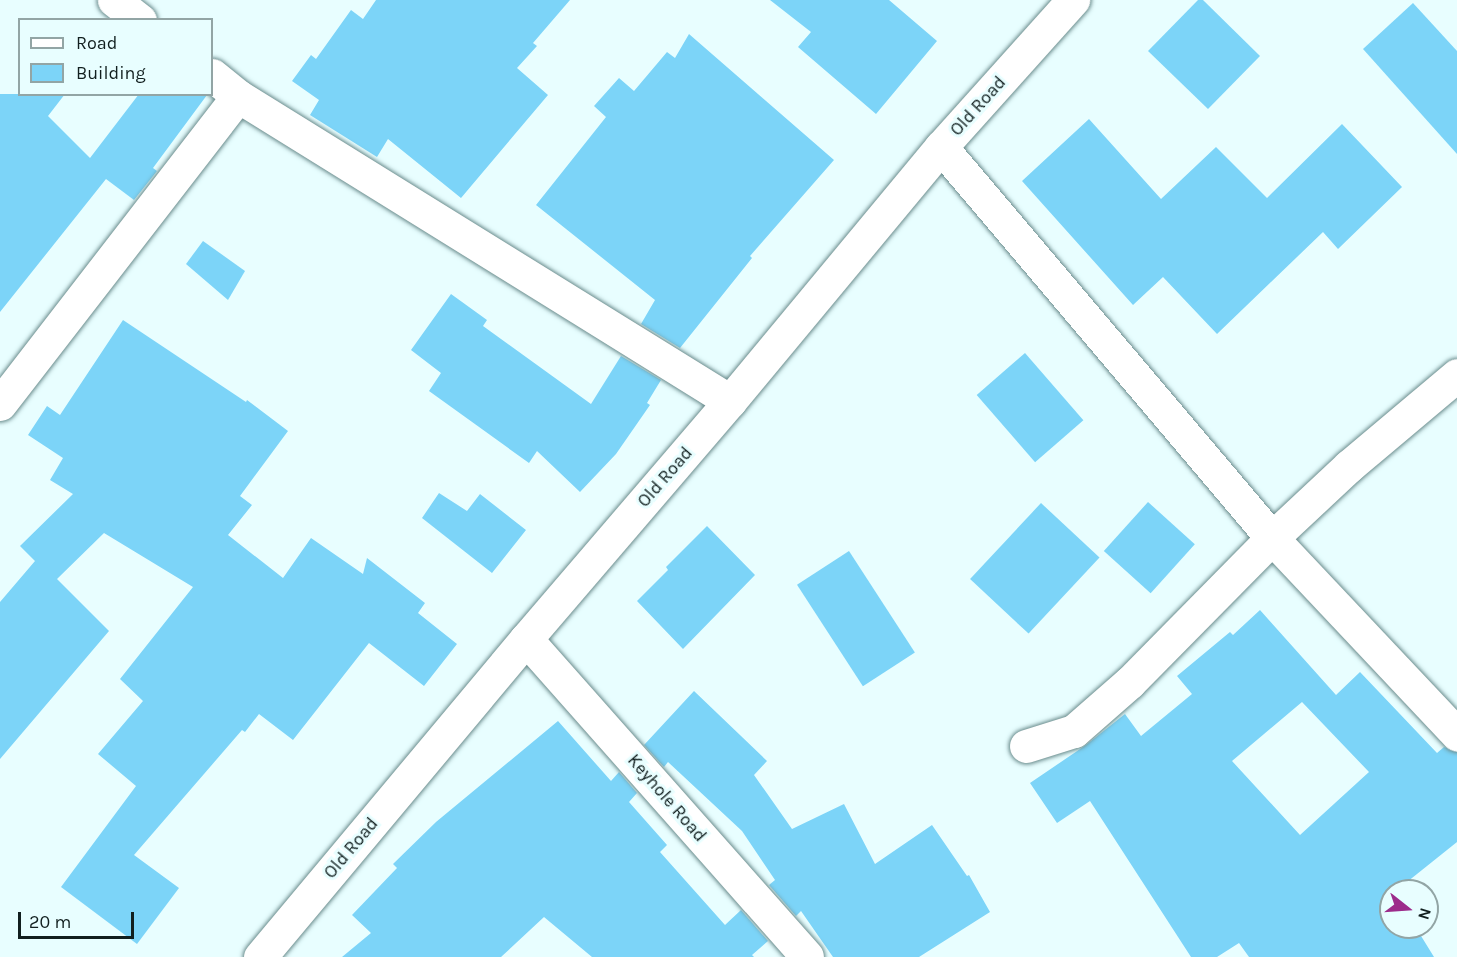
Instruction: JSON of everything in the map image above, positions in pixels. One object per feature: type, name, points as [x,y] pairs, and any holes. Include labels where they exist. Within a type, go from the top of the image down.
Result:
[{"type":"street","points":[[114,0],[137,18]]},
{"type":"street","name":"Old Road","points":[[260,957],[526,639],[730,401],[941,147],[1073,0]]},
{"type":"street","points":[[213,76],[238,96],[730,401]]},
{"type":"street","points":[[0,404],[238,96]]},
{"type":"street","points":[[941,147],[1272,538],[1457,734]]},
{"type":"street","points":[[1026,746],[1074,732],[1130,682],[1272,538],[1349,466],[1457,375]]},
{"type":"street","name":"Keyhole Road","points":[[526,639],[807,957]]},
{"type":"building","points":[[376,0],[570,0],[533,43],[537,46],[517,68],[548,95],[461,198],[388,139],[377,157],[310,115],[319,100],[292,81],[311,55],[316,59],[351,10],[363,19]]},
{"type":"building","points":[[770,0],[889,0],[937,41],[876,114],[798,47],[811,32]]},
{"type":"building","points":[[1198,0],[1203,0],[1260,56],[1208,109],[1148,51]]},
{"type":"building","points":[[1413,3],[1457,51],[1457,154],[1363,49]]},
{"type":"building","points":[[689,34],[834,160],[750,256],[752,258],[680,348],[641,324],[655,300],[536,205],[606,117],[594,106],[619,78],[634,91],[667,52],[675,58]]},
{"type":"building","points":[[0,94],[63,96],[48,116],[90,158],[137,96],[206,96],[153,168],[157,171],[134,200],[106,179],[0,312]]},
{"type":"building","points":[[1089,119],[1161,199],[1216,147],[1267,198],[1342,124],[1402,187],[1338,249],[1323,232],[1217,334],[1163,277],[1133,305],[1022,181]]},
{"type":"building","points":[[203,241],[245,271],[228,300],[186,264]]},
{"type":"building","points":[[451,294],[487,320],[483,326],[591,404],[621,356],[661,380],[647,403],[650,405],[616,454],[580,492],[537,451],[529,463],[429,391],[441,373],[411,350]]},
{"type":"building","points":[[123,320],[246,402],[247,400],[288,431],[240,496],[252,505],[228,535],[283,578],[311,538],[363,574],[367,558],[425,603],[418,613],[457,644],[424,686],[369,643],[293,740],[259,714],[245,732],[242,730],[134,855],[179,888],[137,944],[61,887],[136,786],[98,754],[143,701],[120,679],[193,587],[104,533],[57,579],[109,631],[0,759],[0,602],[35,561],[20,546],[73,494],[50,480],[63,458],[28,435],[47,406],[60,415]]},
{"type":"building","points":[[1025,353],[1083,420],[1035,462],[977,395]]},
{"type":"building","points":[[439,493],[467,511],[480,494],[526,530],[492,573],[422,518]]},
{"type":"building","points":[[1148,502],[1195,544],[1151,593],[1104,551]]},
{"type":"building","points":[[1041,503],[1100,558],[1029,634],[970,579]]},
{"type":"building","points":[[707,526],[755,575],[683,649],[637,601],[668,570],[666,567]]},
{"type":"building","points":[[849,551],[915,652],[863,686],[797,585]]},
{"type":"building","points":[[1260,610],[1336,695],[1360,672],[1437,753],[1444,747],[1457,752],[1457,842],[1411,879],[1379,879],[1379,939],[1423,939],[1434,957],[1249,957],[1239,943],[1217,957],[1191,957],[1090,801],[1057,823],[1030,783],[1086,745],[1125,714],[1141,736],[1192,694],[1177,676],[1230,632],[1233,635]],"holes":[[[1302,702],[1369,772],[1300,835],[1232,761]]]},
{"type":"building","points":[[694,691],[767,761],[754,775],[792,829],[844,804],[875,864],[932,825],[967,876],[969,875],[990,912],[919,957],[833,957],[801,911],[796,916],[769,885],[775,880],[742,831],[668,762],[664,767],[644,745]]},
{"type":"building","points":[[558,721],[611,781],[619,772],[637,793],[629,802],[667,845],[660,852],[725,925],[741,910],[768,941],[752,955],[754,957],[592,957],[544,917],[501,957],[342,957],[371,933],[352,915],[397,868],[393,864],[436,822]]}]
